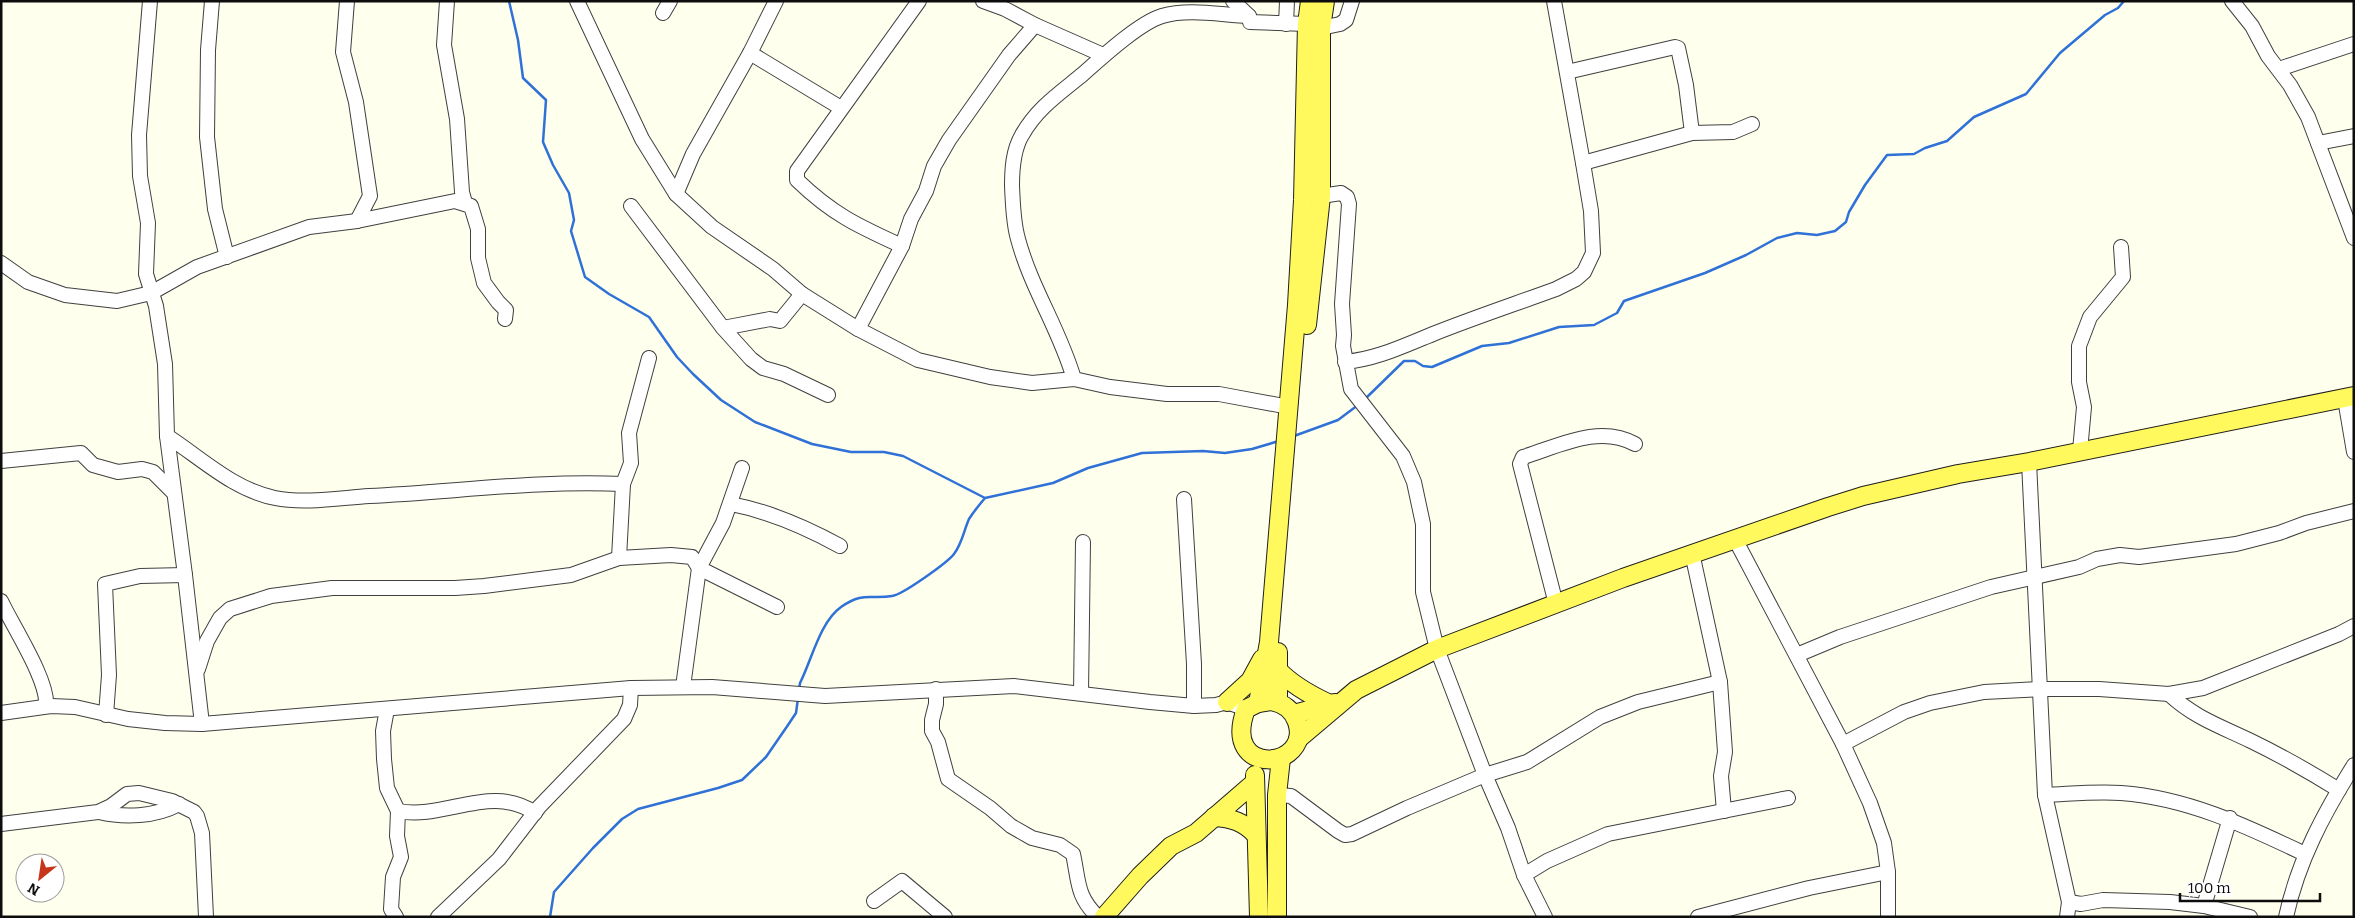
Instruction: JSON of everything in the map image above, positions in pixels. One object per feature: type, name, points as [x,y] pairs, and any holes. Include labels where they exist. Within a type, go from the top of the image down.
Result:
[{"type":"main road","points":[[1292,408],[1321,196],[1314,26],[1310,1]]},
{"type":"main road","points":[[1278,702],[1277,669],[1314,26],[1325,1]]},
{"type":"main road","points":[[1185,837],[1192,824],[1255,770],[1268,760],[1281,758],[1292,751],[1298,739],[1334,706],[1356,690],[1436,649],[1692,553],[1863,496],[1958,474],[2029,462],[2349,397]]},
{"type":"main road","points":[[1259,917],[1255,770],[1241,739],[1240,724],[1252,706],[1270,642],[1289,452]]},
{"type":"main road","points":[[1227,702],[1250,681],[1270,642]]},
{"type":"main road","points":[[1277,669],[1288,681],[1304,692],[1334,706]]},
{"type":"main road","points":[[1252,706],[1278,702],[1294,714],[1299,726],[1298,739]]},
{"type":"main road","points":[[1294,714],[1334,706]]},
{"type":"main road","points":[[1277,793],[1334,706]]},
{"type":"main road","points":[[1277,917],[1277,793],[1281,758]]},
{"type":"main road","points":[[1104,917],[1140,876],[1171,846],[1185,837],[1196,833],[1214,817],[1255,770]]},
{"type":"main road","points":[[1214,817],[1234,819],[1249,828],[1256,836]]},
{"type":"street","points":[[150,1],[139,156],[148,223],[146,274],[156,306],[165,364],[167,436],[186,575],[202,724]]},
{"type":"street","points":[[212,1],[208,50],[206,137],[215,209],[227,257]]},
{"type":"street","points":[[347,1],[343,52],[356,102],[370,196],[357,221]]},
{"type":"street","points":[[447,1],[444,45],[457,119],[461,162],[460,199]]},
{"type":"street","points":[[577,1],[642,139],[676,194],[712,227],[774,269],[802,294],[858,328],[918,360],[990,377],[1032,383],[1074,379],[1110,387],[1167,394],[1219,394],[1292,408]]},
{"type":"street","points":[[676,194],[693,154],[750,53],[776,1]]},
{"type":"street","points":[[902,246],[846,220],[820,202],[796,180],[797,171],[919,1]]},
{"type":"street","points":[[983,1],[1006,5],[1035,25],[1103,55]]},
{"type":"street","points":[[1233,1],[1249,16],[1250,22],[1314,26],[1346,20],[1352,1]]},
{"type":"street","points":[[1286,24],[1287,1]]},
{"type":"street","points":[[1345,362],[1361,361],[1398,350],[1433,334],[1538,296],[1576,279],[1584,272],[1593,253],[1591,211],[1554,1]]},
{"type":"street","points":[[2232,1],[2252,26],[2268,56],[2279,69],[2308,117],[2354,238]]},
{"type":"street","points":[[1074,379],[1067,355],[1027,268],[1018,239],[1013,204],[1013,162],[1021,136],[1039,110],[1103,55],[1160,16],[1184,12],[1249,16]]},
{"type":"street","points":[[858,328],[902,246],[911,218],[926,191],[934,166],[949,140],[1009,55],[1035,25]]},
{"type":"street","points":[[2279,69],[2354,44]]},
{"type":"street","points":[[1567,72],[1676,46],[1686,85],[1692,133]]},
{"type":"street","points":[[750,53],[841,108]]},
{"type":"street","points":[[1584,163],[1692,133],[1733,132],[1752,124]]},
{"type":"street","points":[[2318,143],[2354,136]]},
{"type":"street","points":[[1321,196],[1341,193],[1346,197],[1349,204],[1342,304],[1343,346],[1351,389],[1363,402],[1403,456],[1414,482],[1423,524],[1423,592],[1436,649],[1485,775],[1508,828],[1524,875],[1545,917]]},
{"type":"street","points":[[1,263],[28,282],[65,295],[117,301],[152,293],[182,274],[309,227],[357,221],[460,199],[471,206],[478,229],[478,258],[484,283],[506,310],[505,319]]},
{"type":"street","points":[[631,206],[724,328],[751,359],[764,368],[784,374],[828,395]]},
{"type":"street","points":[[2080,451],[2084,407],[2079,382],[2079,346],[2090,317],[2123,277],[2121,247]]},
{"type":"street","points":[[724,328],[770,319],[780,320],[802,294]]},
{"type":"street","points":[[620,558],[623,484],[631,463],[629,433],[649,358]]},
{"type":"street","points":[[2349,397],[2354,452]]},
{"type":"street","points":[[167,436],[222,476],[274,498],[328,499],[574,482],[623,484]]},
{"type":"street","points":[[1556,604],[1520,464],[1521,460],[1523,457],[1573,439],[1611,436],[1625,439],[1635,444]]},
{"type":"street","points":[[1,461],[81,453],[93,464],[118,472],[142,469],[153,472],[175,494]]},
{"type":"street","points":[[2029,462],[2045,795],[2071,909],[2118,900],[2204,906],[2250,917]]},
{"type":"street","points":[[683,687],[700,568],[731,504],[742,468]]},
{"type":"street","points":[[1184,499],[1194,664],[1194,706]]},
{"type":"street","points":[[731,504],[754,509],[822,536],[840,546]]},
{"type":"street","points":[[1797,655],[1840,637],[1992,587],[2079,567],[2108,556],[2139,558],[2236,544],[2354,511]]},
{"type":"street","points":[[1735,539],[1843,744],[1878,827],[1884,843],[1888,872],[1888,917]]},
{"type":"street","points":[[1081,693],[1083,542]]},
{"type":"street","points":[[1692,553],[1720,682],[1726,752],[1721,776],[1724,810]]},
{"type":"street","points":[[196,674],[207,641],[220,618],[230,609],[247,602],[302,590],[484,586],[571,574],[620,558],[681,555],[692,557],[700,568],[777,607]]},
{"type":"street","points":[[106,714],[109,675],[105,584],[140,576],[186,575]]},
{"type":"street","points":[[1,601],[20,633],[47,700],[46,706]]},
{"type":"street","points":[[1843,744],[1904,712],[1930,703],[1984,692],[2041,689],[2100,689],[2169,694],[2202,688],[2339,634],[2354,626]]},
{"type":"street","points":[[1277,793],[1291,796],[1345,835],[1352,834],[1485,775],[1527,762],[1600,717],[1638,702],[1720,682]]},
{"type":"street","points":[[1,714],[46,706],[75,707],[165,723],[202,724],[631,688],[683,687],[712,687],[825,696],[882,695],[936,689],[1014,686],[1194,706],[1216,705],[1227,702],[1252,706]]},
{"type":"street","points":[[438,917],[499,859],[534,813],[624,719],[630,705],[631,688]]},
{"type":"street","points":[[936,689],[932,731],[938,742],[948,779],[1011,826],[1032,838],[1060,845],[1073,854],[1076,879],[1087,906],[1098,917]]},
{"type":"street","points":[[2169,694],[2184,708],[2214,726],[2293,762],[2338,790]]},
{"type":"street","points":[[381,709],[387,788],[398,812],[397,836],[401,857],[393,877],[391,909],[396,917]]},
{"type":"street","points":[[2286,917],[2305,854],[2338,790],[2354,765]]},
{"type":"street","points":[[2045,795],[2120,793],[2190,806],[2230,818],[2305,854]]},
{"type":"street","points":[[98,812],[111,806],[128,794],[153,795],[189,808],[198,816],[202,833],[206,917]]},
{"type":"street","points":[[1524,875],[1547,861],[1608,834],[1788,798]]},
{"type":"street","points":[[398,812],[422,812],[490,800],[503,800],[515,803],[534,813]]},
{"type":"street","points":[[1,824],[98,812],[110,814],[149,814],[169,809],[178,804]]},
{"type":"street","points":[[2204,906],[2230,818]]},
{"type":"street","points":[[1698,917],[1809,888],[1888,872]]},
{"type":"street","points":[[874,901],[902,881],[945,917]]},
{"type":"waterway","points":[[509,1],[518,40],[523,78],[546,100],[543,142],[553,165],[569,193],[574,220],[571,231],[585,277],[609,294],[649,317],[677,357],[693,374],[721,400],[755,422],[812,444],[851,452],[884,452],[903,456],[985,498]]},
{"type":"waterway","points":[[1364,400],[1404,361],[1415,361],[1423,366],[1432,367],[1482,346],[1509,343],[1559,327],[1594,325],[1617,313],[1624,301],[1705,273],[1746,255],[1777,238],[1797,233],[1817,235],[1835,231],[1846,222],[1849,212],[1865,185],[1887,155],[1914,154],[1925,148],[1947,141],[1974,117],[2026,94],[2060,53],[2105,15],[2118,8],[2124,1]]},
{"type":"waterway","points":[[1294,436],[1338,420],[1358,405]]},
{"type":"waterway","points":[[799,690],[800,683],[822,631],[834,614],[841,607],[856,599],[897,594],[934,571],[957,550],[969,519],[985,498],[1053,483],[1088,468],[1142,453],[1203,451],[1225,453],[1252,449],[1279,441]]},
{"type":"waterway","points":[[550,917],[554,892],[622,819],[638,809],[742,780],[766,757],[788,725],[796,713],[798,698]]}]
